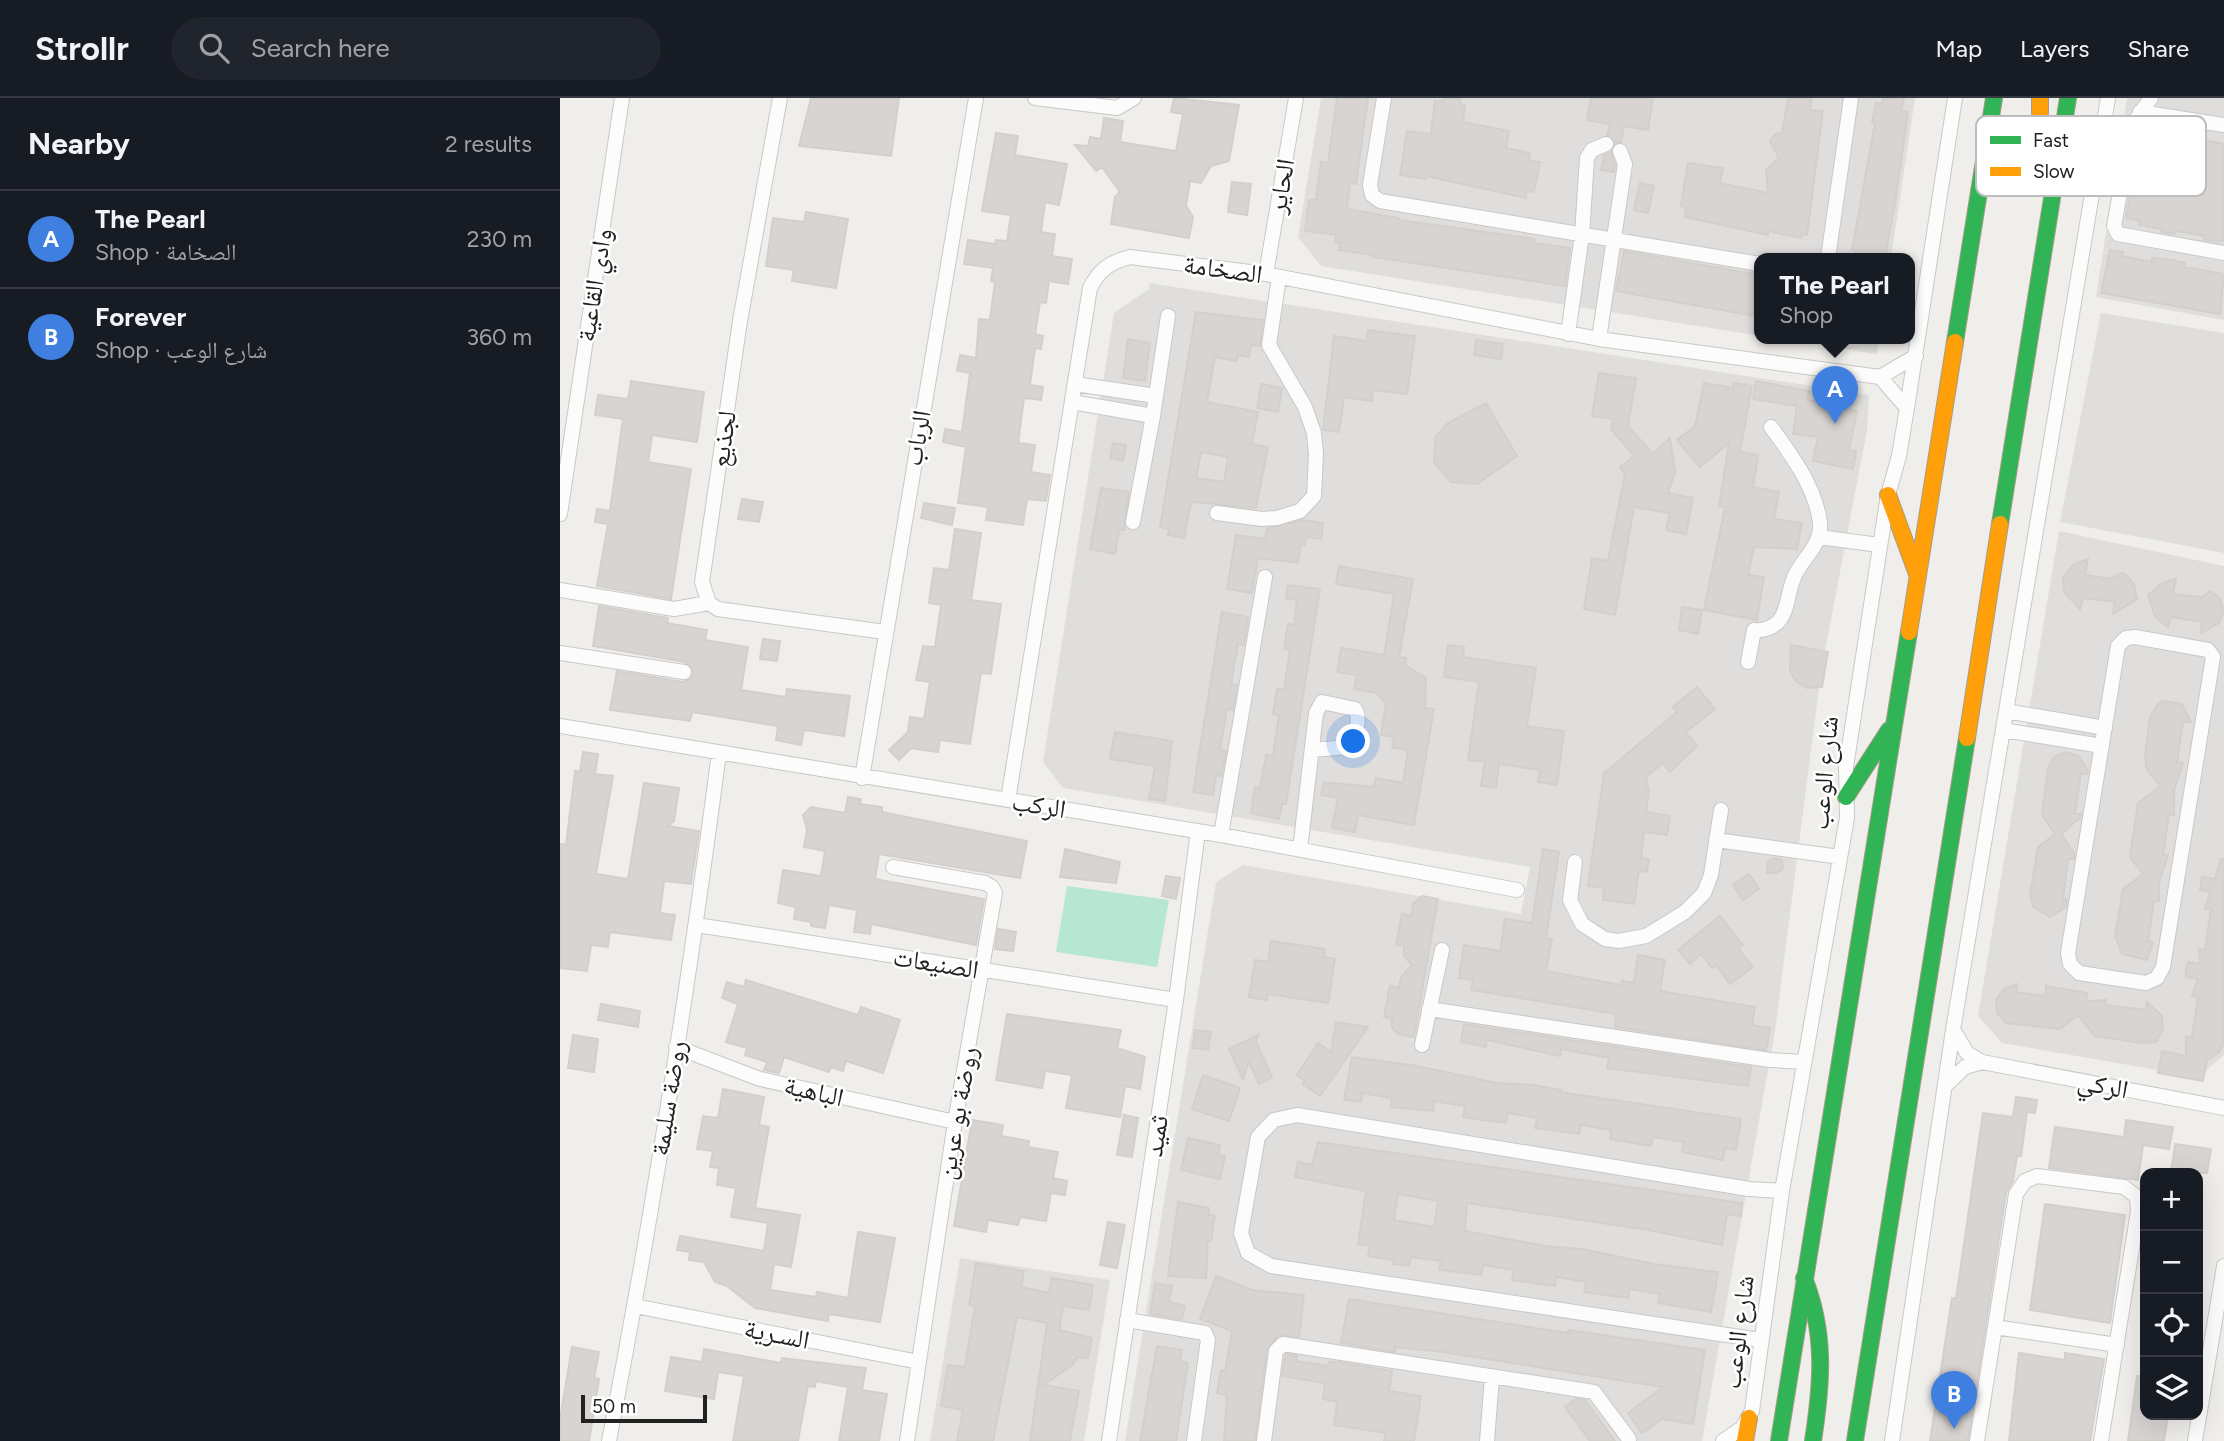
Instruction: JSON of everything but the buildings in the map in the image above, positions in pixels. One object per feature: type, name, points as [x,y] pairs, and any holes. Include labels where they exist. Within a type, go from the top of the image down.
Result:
[{"type":"main road","points":[[1991,116],[1994,98]]},
{"type":"main road","points":[[2040,98],[2041,116]]},
{"type":"main road","points":[[2065,116],[2068,98]]},
{"type":"main road","points":[[1779,1441],[1978,196]]},
{"type":"main road","points":[[1855,1441],[2053,196]]},
{"type":"main road","points":[[1888,495],[1917,576]]},
{"type":"main road","points":[[1846,797],[1894,722]]},
{"type":"main road","points":[[1804,1278],[1819,1315],[1824,1353],[1813,1441]]},
{"type":"main road","points":[[1745,1441],[1749,1418]]},
{"type":"street","name":"وادي القاعية","points":[[561,505],[622,98]]},
{"type":"street","name":"لجذيع","points":[[709,603],[702,582],[740,321],[780,98]]},
{"type":"street","name":"الرباب","points":[[862,778],[976,98]]},
{"type":"street","points":[[1035,98],[1117,108],[1134,98]]},
{"type":"street","name":"الحاير","points":[[1217,513],[1262,519],[1277,518],[1300,511],[1314,496],[1314,433],[1305,407],[1269,345],[1272,275],[1296,98]]},
{"type":"street","points":[[1384,98],[1370,185],[1375,198],[1754,263]]},
{"type":"street","points":[[1829,253],[1852,98]]},
{"type":"street","name":"شارع الوعب","points":[[1723,1441],[1742,1428],[1749,1418],[1782,1191],[1847,818],[1846,767],[1879,545],[1908,408],[1955,98]]},
{"type":"street","points":[[2105,116],[2108,98]]},
{"type":"street","points":[[2138,116],[2151,98]]},
{"type":"street","points":[[2140,112],[2166,116]]},
{"type":"street","points":[[2206,122],[2224,125]]},
{"type":"street","points":[[1568,334],[1582,235],[1587,158],[1592,150],[1606,144]]},
{"type":"street","points":[[1599,339],[1625,164],[1620,151]]},
{"type":"street","points":[[1892,1441],[1953,1030],[2092,196]]},
{"type":"street","points":[[2119,196],[2114,226],[2118,234],[2224,253]]},
{"type":"street","name":"الصخامة","points":[[1008,800],[1090,288],[1097,275],[1116,261],[1130,257],[1272,275],[1568,334],[1880,377]]},
{"type":"street","points":[[1133,522],[1168,316]]},
{"type":"street","points":[[1908,408],[1880,377],[1916,356]]},
{"type":"street","points":[[1074,384],[1156,396]]},
{"type":"street","points":[[1072,401],[1153,416]]},
{"type":"street","points":[[1748,662],[1754,630],[1769,628],[1781,618],[1796,571],[1819,537],[1819,516],[1797,462],[1771,427]]},
{"type":"street","points":[[1819,537],[1879,545]]},
{"type":"street","points":[[1221,835],[1265,578]]},
{"type":"street","points":[[560,590],[674,609],[709,603],[718,609],[885,632]]},
{"type":"street","points":[[2135,637],[2208,650],[2213,657],[2213,667],[2163,967],[2157,978],[2146,983],[2079,973],[2070,964],[2068,953],[2102,746],[2118,646],[2126,638],[2135,637]]},
{"type":"street","points":[[560,653],[684,672]]},
{"type":"street","points":[[2007,711],[2105,729]]},
{"type":"street","name":"الركب","points":[[560,726],[862,778],[1198,831],[1517,890]]},
{"type":"street","points":[[2003,730],[2102,746]]},
{"type":"street","points":[[1300,850],[1312,750]]},
{"type":"street","name":"روضة سليمة","points":[[609,1441],[635,1306],[697,925],[719,753]]},
{"type":"street","points":[[1575,862],[1570,900],[1583,924],[1605,939],[1633,940],[1675,918],[1698,900],[1711,875],[1721,810]]},
{"type":"street","name":"ثميد","points":[[1109,1441],[1176,1000],[1198,831]]},
{"type":"street","points":[[1716,840],[1840,857]]},
{"type":"street","name":"روضة بو عرين","points":[[893,867],[992,887],[995,893],[955,1122],[907,1441]]},
{"type":"street","name":"الصنيعات","points":[[697,925],[1176,1000]]},
{"type":"street","points":[[1422,1045],[1442,950]]},
{"type":"street","points":[[1430,1009],[1770,1060],[1804,1062]]},
{"type":"street","points":[[1953,1030],[1960,1046],[1982,1062]]},
{"type":"street","name":"الباهية","points":[[676,1047],[760,1079],[955,1122]]},
{"type":"street","points":[[1945,1087],[1957,1073],[1982,1062]]},
{"type":"street","name":"الركي","points":[[1982,1062],[2224,1108]]},
{"type":"street","points":[[1760,1340],[1270,1266],[1248,1253],[1241,1233],[1258,1138],[1274,1120],[1297,1115],[1749,1188],[1782,1191]]},
{"type":"street","points":[[1977,1441],[2016,1194],[2025,1181],[2037,1176],[2124,1187],[2137,1197],[2138,1211],[2101,1441]]},
{"type":"street","points":[[2195,1441],[2224,1266]]},
{"type":"street","name":"السـرية","points":[[635,1306],[919,1362]]},
{"type":"street","points":[[1127,1320],[1205,1333],[1208,1340],[1194,1441]]},
{"type":"street","points":[[1995,1327],[2117,1345]]},
{"type":"street","points":[[1265,1441],[1276,1351],[1283,1344],[1594,1392],[1629,1439]]},
{"type":"street","points":[[1487,1441],[1492,1377]]},
{"type":"shaded area","points":[[1321,98],[1915,98],[1892,253],[1754,253],[1754,335],[1321,266],[1298,237]]},
{"type":"shaded area","points":[[2127,98],[2224,98],[2224,320],[2096,297],[2112,196],[2206,196],[2206,116],[2124,116]]},
{"type":"shaded area","points":[[1149,283],[1869,395],[1867,430],[1821,672],[1775,1031],[1702,1441],[1125,1441],[1216,882],[1243,865],[1521,914],[1530,867],[1063,788],[1043,762],[1114,313],[1149,289]]},
{"type":"shaded area","points":[[2101,313],[2224,333],[2224,553],[2060,522]]},
{"type":"shaded area","points":[[1814,344],[1878,344],[1877,354]]},
{"type":"shaded area","points":[[2059,531],[2224,566],[2224,1055],[2198,1077],[2002,1043],[1978,1016]]},
{"type":"shaded area","points":[[960,1258],[1110,1280],[1084,1441],[930,1441]]},
{"type":"green space","points":[[1067,886],[1169,900],[1157,967],[1056,952]]},
{"type":"traffic: fast","points":[[1991,116],[1994,98]]},
{"type":"traffic: fast","points":[[2065,116],[2068,98]]},
{"type":"traffic: fast","points":[[1955,342],[1978,196]]},
{"type":"traffic: fast","points":[[2000,524],[2052,196]]},
{"type":"traffic: fast","points":[[1779,1441],[1909,632]]},
{"type":"traffic: fast","points":[[1846,797],[1889,730]]},
{"type":"traffic: fast","points":[[1855,1441],[1967,738]]},
{"type":"traffic: fast","points":[[1804,1278],[1819,1338],[1820,1378],[1813,1441]]},
{"type":"traffic: slow","points":[[2040,98],[2040,116]]},
{"type":"traffic: slow","points":[[1909,632],[1955,342]]},
{"type":"traffic: slow","points":[[1888,495],[1917,574]]},
{"type":"traffic: slow","points":[[1967,738],[2000,524]]},
{"type":"traffic: slow","points":[[1745,1441],[1749,1418]]},
{"type":"place","name":"The Pearl","points":[[1835,424]]},
{"type":"place","name":"Forever","points":[[1954,1429]]}]
